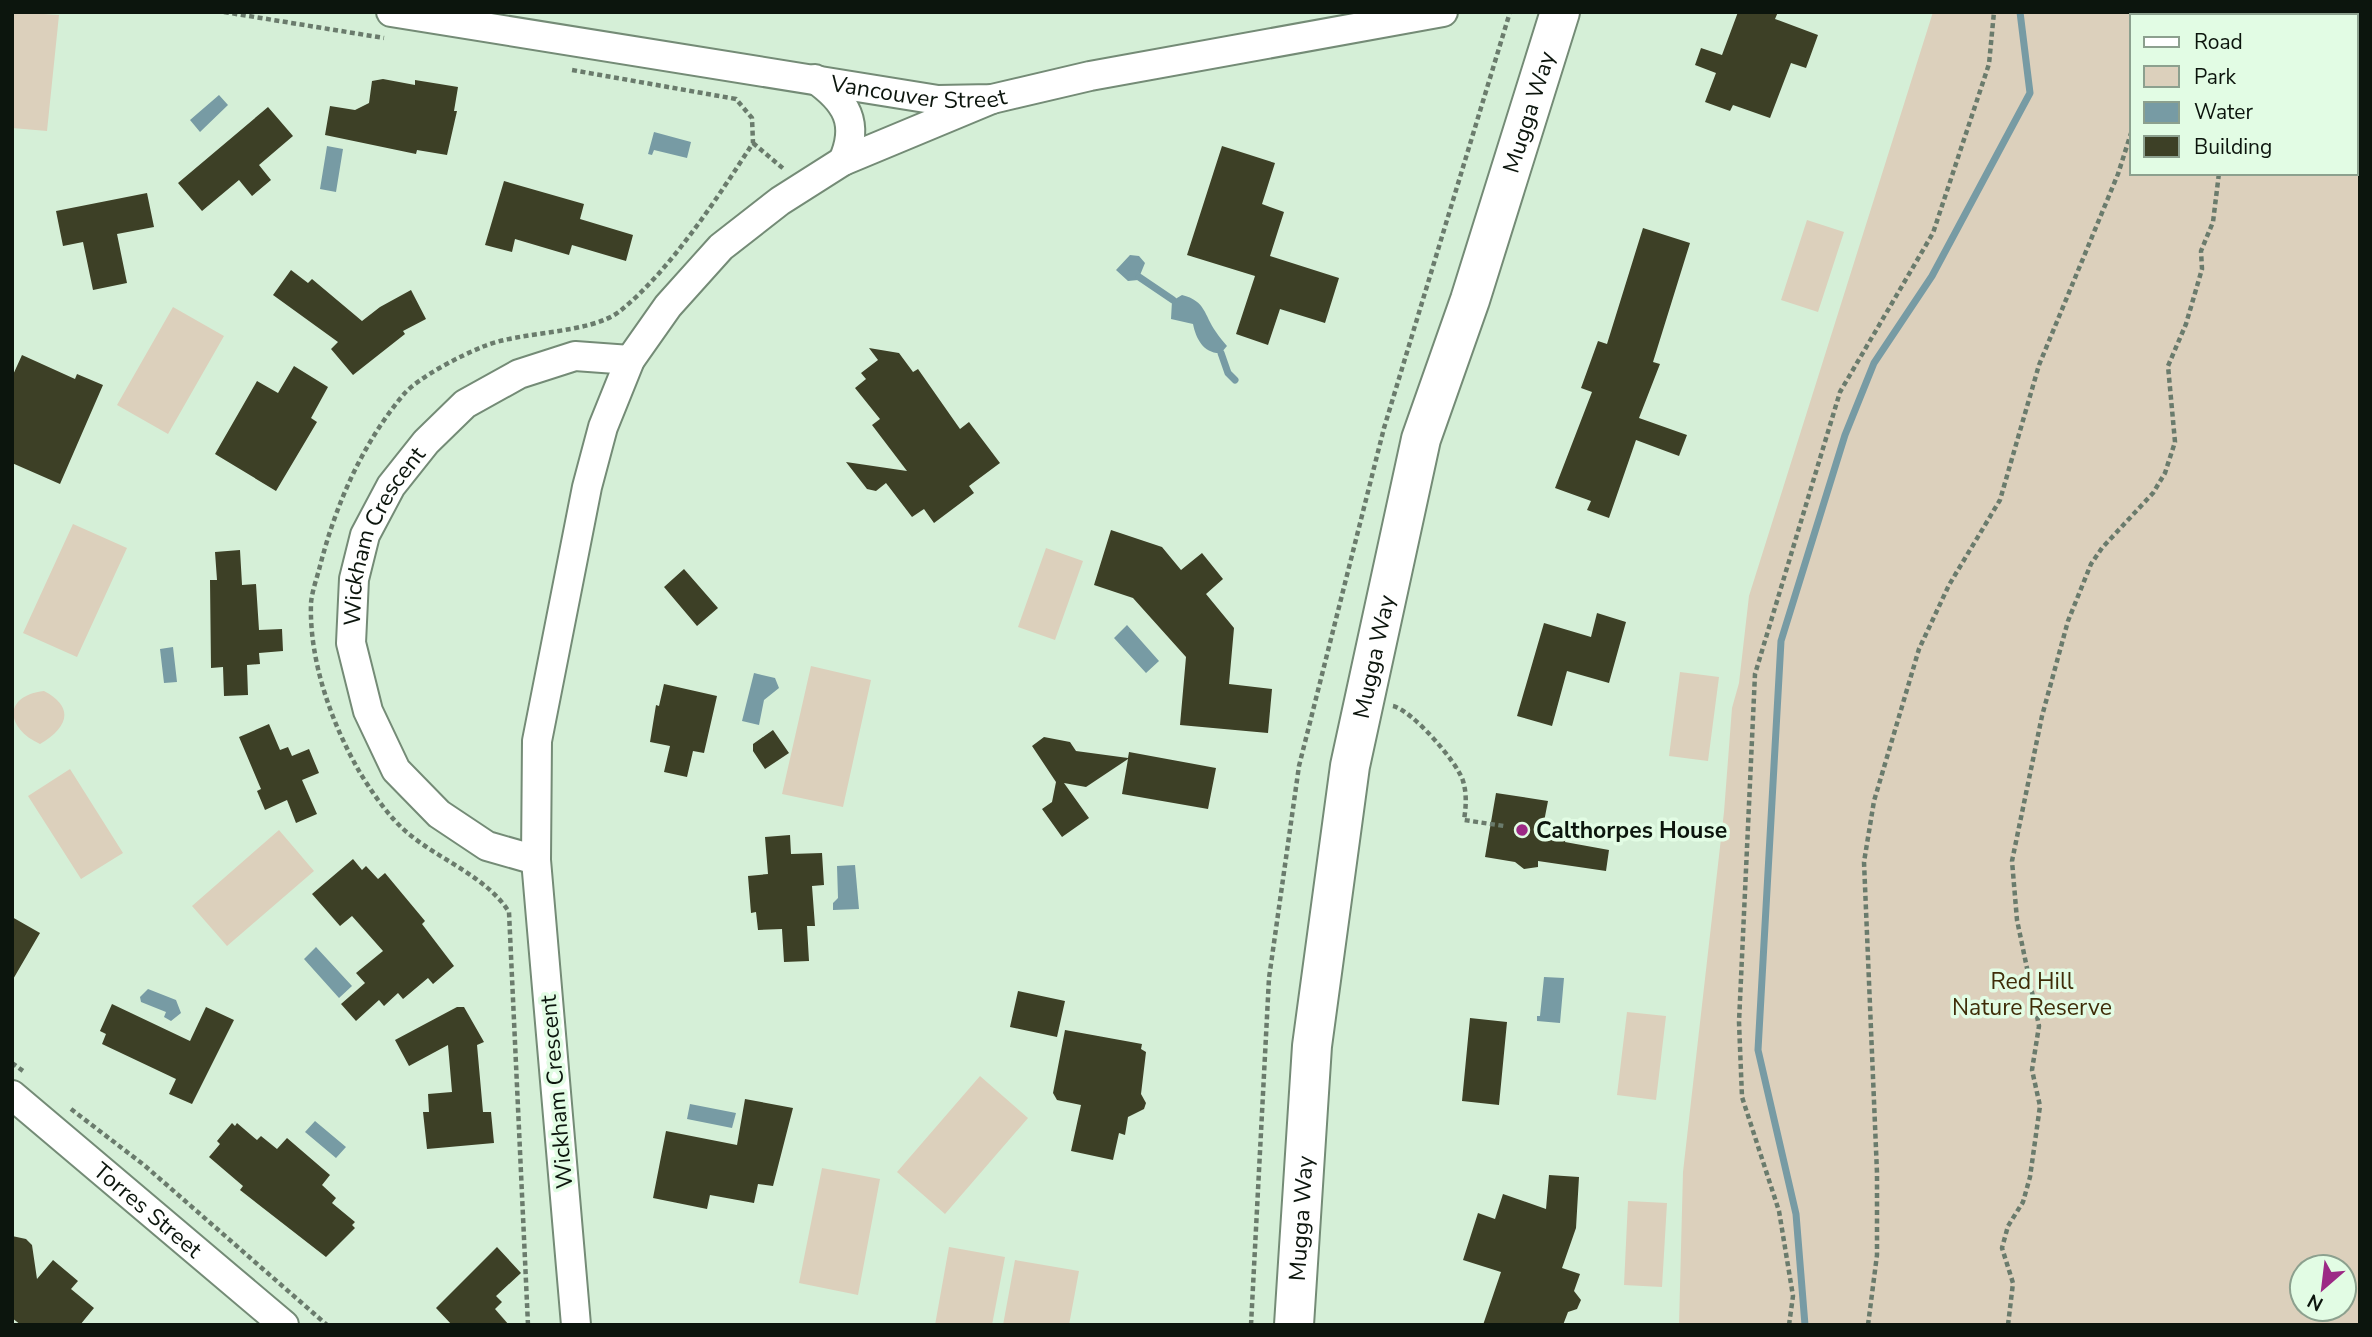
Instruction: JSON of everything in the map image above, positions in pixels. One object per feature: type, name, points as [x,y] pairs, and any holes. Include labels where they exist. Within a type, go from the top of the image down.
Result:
[{"type":"main road","name":"Mugga Way","points":[[1294,1325],[1312,1046],[1350,766],[1421,439],[1470,300],[1560,12]]},
{"type":"street","name":"Vancouver Street","points":[[390,25],[815,79],[938,100],[992,99],[1090,76],[1443,12]]},
{"type":"street","points":[[815,79],[837,95],[845,108],[850,138],[843,161]]},
{"type":"street","name":"Wickham Crescent","points":[[576,1325],[536,860],[537,741],[587,487],[603,428],[629,360],[668,306],[721,247],[803,186],[843,161],[992,99]]},
{"type":"street","name":"Wickham Crescent","points":[[536,860],[487,846],[439,814],[396,770],[368,711],[351,643],[354,579],[365,535],[391,486],[426,442],[465,404],[519,374],[575,356],[629,360]]},
{"type":"street","name":"Torres Street","points":[[23,1087],[284,1325]]},
{"type":"path","points":[[224,12],[390,25]]},
{"type":"path","points":[[1789,1325],[1793,1296],[1779,1211],[1742,1097],[1739,1022],[1755,674],[1840,392],[1933,233],[1989,64],[1994,12]]},
{"type":"path","points":[[528,1325],[509,912],[498,895],[406,832],[360,772],[331,713],[316,659],[311,601],[338,505],[368,448],[406,392],[481,347],[518,335],[601,323],[620,311],[656,276],[753,144],[752,118],[736,99],[562,68]]},
{"type":"path","points":[[1868,1325],[1877,1255],[1877,1172],[1864,862],[1874,801],[1919,649],[1950,585],[2000,500],[2039,365],[2118,174],[2130,136]]},
{"type":"path","points":[[753,144],[803,186]]},
{"type":"path","points":[[2008,1325],[2013,1283],[2002,1248],[2008,1226],[2023,1202],[2030,1177],[2040,1106],[2032,1070],[2039,1027],[2017,920],[2012,861],[2042,716],[2068,621],[2091,564],[2102,548],[2153,493],[2165,473],[2175,442],[2168,366],[2186,324],[2202,269],[2201,251],[2213,222],[2219,175]]},
{"type":"path","points":[[1365,700],[1398,707],[1429,733],[1463,779],[1466,802],[1464,820],[1504,826]]},
{"type":"path","points":[[12,1063],[23,1087]]},
{"type":"path","points":[[67,1105],[144,1165],[327,1325]]},
{"type":"green space","points":[[13,12],[59,15],[47,131],[12,128]]},
{"type":"green space","name":"Red Hill Nature Reserve","points":[[1933,12],[2360,12],[2360,1325],[1679,1325],[1683,1172],[1724,812],[1732,708],[1739,683],[1749,596]]},
{"type":"green space","points":[[1807,220],[1844,232],[1818,312],[1781,300]]},
{"type":"green space","points":[[173,307],[224,336],[168,434],[117,405]]},
{"type":"green space","points":[[73,524],[127,548],[77,657],[23,633]]},
{"type":"green space","points":[[1046,548],[1083,561],[1055,640],[1018,627]]},
{"type":"green space","points":[[811,666],[871,680],[843,807],[782,794]]},
{"type":"green space","points":[[1680,672],[1719,677],[1708,761],[1669,756]]},
{"type":"green space","points":[[44,691],[61,704],[64,718],[57,731],[40,744],[20,730],[13,713],[21,699]]},
{"type":"green space","points":[[70,769],[123,853],[81,879],[28,796]]},
{"type":"green space","points":[[279,830],[314,871],[227,946],[192,906]]},
{"type":"green space","points":[[1627,1012],[1666,1016],[1656,1100],[1617,1095]]},
{"type":"green space","points":[[980,1076],[1028,1118],[945,1214],[897,1172]]},
{"type":"green space","points":[[822,1168],[880,1179],[858,1295],[799,1283]]},
{"type":"green space","points":[[1628,1201],[1667,1203],[1662,1287],[1624,1285]]},
{"type":"green space","points":[[949,1247],[1005,1257],[992,1325],[935,1325]]},
{"type":"green space","points":[[1015,1260],[1079,1271],[1069,1325],[1003,1325]]},
{"type":"water","points":[[219,95],[228,105],[200,132],[190,120]]},
{"type":"water","points":[[654,132],[691,142],[687,158],[654,150],[652,155],[648,154]]},
{"type":"water","points":[[327,146],[343,149],[336,192],[320,189]]},
{"type":"water","points":[[1130,255],[1139,256],[1145,263],[1138,280],[1128,281],[1116,270]]},
{"type":"water","points":[[1182,295],[1196,301],[1204,309],[1217,334],[1227,346],[1221,353],[1205,348],[1196,335],[1193,324],[1171,319],[1172,301]]},
{"type":"water","points":[[1127,625],[1159,661],[1146,673],[1114,638]]},
{"type":"water","points":[[173,647],[177,682],[164,683],[160,649]]},
{"type":"water","points":[[754,673],[775,678],[779,688],[764,700],[759,725],[742,721]]},
{"type":"water","points":[[855,865],[859,909],[833,910],[833,903],[838,898],[837,866]]},
{"type":"water","points":[[316,947],[352,986],[339,998],[304,959]]},
{"type":"water","points":[[1544,977],[1564,978],[1560,1023],[1537,1021],[1537,1016],[1540,1016]]},
{"type":"water","points":[[148,989],[176,1000],[181,1013],[171,1021],[164,1017],[166,1012],[141,1002],[140,997]]},
{"type":"water","points":[[690,1104],[736,1113],[732,1128],[687,1119]]},
{"type":"water","points":[[315,1121],[346,1147],[336,1158],[305,1132]]},
{"type":"building","points":[[1738,12],[1778,12],[1775,19],[1818,35],[1806,68],[1791,63],[1770,118],[1733,105],[1730,111],[1705,102],[1716,73],[1695,65],[1701,48],[1722,55]]},
{"type":"building","points":[[383,79],[415,85],[415,80],[458,87],[454,111],[457,111],[447,155],[417,150],[416,154],[325,135],[330,106],[355,110],[369,103],[372,81]]},
{"type":"building","points":[[268,107],[293,136],[259,165],[271,180],[252,196],[239,180],[202,211],[178,183]]},
{"type":"building","points":[[1222,146],[1275,163],[1262,204],[1284,212],[1270,256],[1339,278],[1325,323],[1280,309],[1268,345],[1236,334],[1255,276],[1187,255]]},
{"type":"building","points":[[504,181],[584,204],[580,219],[633,235],[626,261],[572,245],[569,255],[515,239],[512,252],[485,245]]},
{"type":"building","points":[[147,193],[154,227],[117,234],[127,283],[93,290],[83,242],[63,246],[56,211]]},
{"type":"building","points":[[1643,228],[1690,243],[1653,362],[1660,364],[1639,418],[1687,435],[1679,456],[1636,440],[1609,518],[1587,510],[1591,501],[1555,488],[1592,392],[1581,388],[1598,341],[1607,344]]},
{"type":"building","points":[[291,270],[308,283],[312,279],[362,321],[380,307],[411,290],[426,319],[403,331],[405,334],[353,375],[331,349],[338,342],[273,295]]},
{"type":"building","points":[[869,348],[899,353],[913,372],[918,369],[960,429],[969,422],[1000,463],[969,486],[974,493],[934,523],[924,509],[912,517],[886,483],[876,491],[867,489],[846,462],[907,471],[872,425],[880,419],[855,388],[866,379],[861,373],[878,360]]},
{"type":"building","points":[[22,355],[75,379],[77,374],[103,385],[60,484],[12,463],[12,377]]},
{"type":"building","points":[[294,366],[328,387],[311,418],[317,422],[276,491],[215,454],[257,381],[278,393]]},
{"type":"building","points":[[1111,530],[1162,547],[1181,570],[1202,553],[1223,579],[1206,594],[1234,628],[1229,684],[1272,689],[1268,733],[1180,725],[1186,657],[1133,598],[1094,585]]},
{"type":"building","points":[[240,550],[242,585],[256,584],[259,630],[282,629],[283,651],[259,653],[260,664],[247,665],[248,695],[224,696],[223,667],[211,668],[210,580],[217,580],[215,552]]},
{"type":"building","points":[[684,569],[718,608],[697,626],[664,587]]},
{"type":"building","points":[[1597,613],[1626,622],[1609,683],[1567,671],[1552,726],[1517,716],[1544,623],[1591,637]]},
{"type":"building","points":[[664,684],[717,696],[704,753],[693,751],[687,777],[664,772],[670,746],[650,742],[656,705],[659,706]]},
{"type":"building","points":[[269,724],[280,750],[288,747],[292,756],[309,749],[319,773],[302,780],[317,814],[296,823],[287,800],[265,810],[257,791],[261,789],[239,737]]},
{"type":"building","points":[[773,730],[789,753],[765,769],[753,751],[753,744]]},
{"type":"building","points":[[1044,737],[1070,742],[1076,751],[1128,758],[1129,752],[1216,768],[1208,809],[1122,794],[1128,759],[1086,787],[1064,783],[1089,818],[1062,837],[1042,809],[1052,802],[1056,782],[1032,746]]},
{"type":"building","points":[[1496,793],[1548,801],[1542,832],[1566,836],[1565,842],[1609,850],[1606,871],[1538,861],[1538,867],[1524,869],[1515,862],[1485,857]]},
{"type":"building","points":[[790,835],[791,854],[822,853],[824,885],[812,886],[815,926],[807,926],[809,961],[784,962],[782,929],[758,930],[756,912],[751,913],[748,876],[768,874],[765,837]]},
{"type":"building","points":[[353,859],[362,870],[366,866],[378,879],[385,873],[425,921],[422,924],[454,966],[433,984],[428,978],[403,999],[398,993],[384,1006],[379,1000],[356,1021],[341,1004],[365,983],[356,973],[383,951],[352,916],[340,926],[312,894]]},
{"type":"building","points":[[12,917],[40,933],[12,981]]},
{"type":"building","points":[[1018,991],[1065,1001],[1057,1037],[1010,1027]]},
{"type":"building","points":[[112,1004],[190,1041],[206,1007],[234,1020],[192,1104],[169,1094],[176,1079],[102,1044],[106,1034],[100,1031]]},
{"type":"building","points":[[457,1007],[464,1007],[484,1042],[477,1045],[483,1112],[491,1112],[494,1143],[427,1149],[423,1112],[429,1112],[428,1094],[452,1092],[448,1045],[409,1066],[395,1040]]},
{"type":"building","points":[[1470,1018],[1507,1022],[1499,1105],[1462,1101]]},
{"type":"building","points":[[1065,1030],[1142,1044],[1141,1049],[1146,1052],[1141,1094],[1146,1103],[1144,1109],[1128,1117],[1125,1135],[1119,1133],[1113,1160],[1071,1151],[1081,1105],[1057,1100],[1053,1093]]},
{"type":"building","points":[[745,1099],[793,1108],[773,1186],[758,1184],[754,1203],[710,1195],[707,1209],[653,1198],[666,1131],[737,1145]]},
{"type":"building","points":[[232,1123],[235,1126],[237,1123],[257,1140],[261,1136],[277,1149],[287,1138],[330,1175],[322,1185],[336,1198],[332,1203],[355,1222],[352,1225],[355,1228],[326,1257],[240,1190],[243,1186],[209,1157],[220,1144],[217,1141]]},
{"type":"building","points":[[1549,1175],[1579,1177],[1576,1228],[1562,1268],[1580,1274],[1574,1291],[1581,1300],[1577,1309],[1568,1312],[1563,1325],[1483,1325],[1501,1272],[1463,1260],[1478,1213],[1495,1219],[1503,1194],[1546,1209]]},
{"type":"building","points":[[12,1236],[26,1239],[32,1245],[37,1279],[53,1260],[78,1281],[71,1289],[94,1308],[80,1325],[21,1325],[12,1318]]},
{"type":"building","points":[[497,1247],[521,1273],[496,1296],[502,1302],[495,1309],[509,1325],[452,1325],[436,1308]]},
{"type":"waterway","points":[[1805,1325],[1796,1214],[1758,1050],[1781,641],[1845,435],[1874,363],[1932,276],[2030,93],[2020,12]]},
{"type":"waterway","points":[[1139,277],[1173,300]]},
{"type":"waterway","points":[[1221,353],[1228,373],[1235,380]]},
{"type":"place","name":"Calthorpes House","points":[[1522,830]]}]
